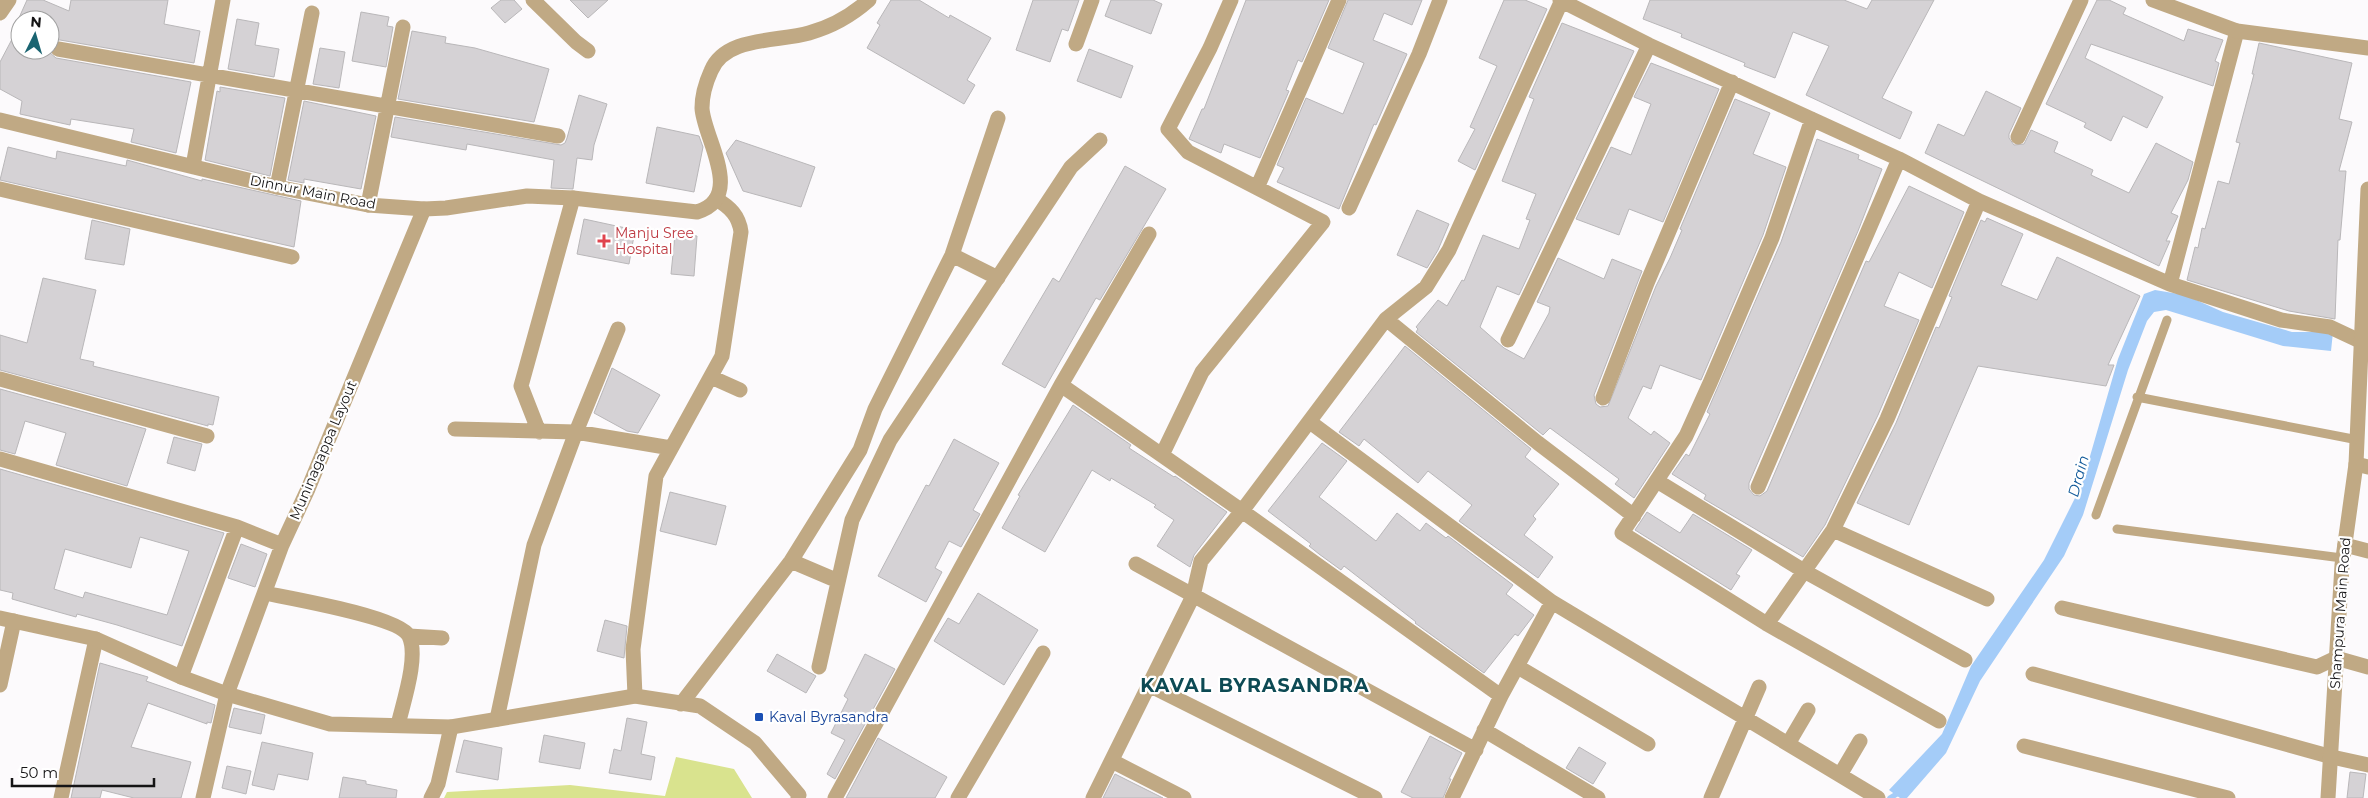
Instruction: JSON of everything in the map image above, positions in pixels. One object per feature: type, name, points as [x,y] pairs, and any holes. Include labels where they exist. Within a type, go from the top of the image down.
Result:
[{"type":"street","points":[[0,13],[9,0]]},
{"type":"street","points":[[192,166],[222,0]]},
{"type":"street","points":[[533,0],[576,42],[588,51]]},
{"type":"street","points":[[635,696],[633,648],[656,476],[722,356],[741,232],[740,223],[733,213],[716,200],[720,181],[717,154],[702,108],[707,82],[715,62],[734,47],[810,33],[860,8],[869,0]]},
{"type":"street","points":[[1076,44],[1092,0]]},
{"type":"street","points":[[1162,455],[1202,372],[1323,222],[1188,152],[1168,129],[1210,48],[1231,0]]},
{"type":"street","points":[[1257,188],[1339,0]]},
{"type":"street","points":[[1349,208],[1415,62],[1440,0]]},
{"type":"street","points":[[1093,798],[1193,596],[1201,561],[1242,511],[1386,319],[1426,287],[1449,250],[1561,0],[1649,45],[1899,159],[1979,201],[2170,284],[2281,320],[2330,327],[2362,342]]},
{"type":"street","points":[[2018,137],[2082,0]]},
{"type":"street","points":[[2153,0],[2236,31],[2368,48]]},
{"type":"street","points":[[277,187],[312,13]]},
{"type":"street","points":[[368,205],[403,27]]},
{"type":"street","points":[[2170,284],[2236,31]]},
{"type":"street","points":[[1508,340],[1649,45]]},
{"type":"street","points":[[60,49],[558,136]]},
{"type":"street","points":[[1603,398],[1647,282],[1732,82]]},
{"type":"street","points":[[681,704],[791,561],[860,450],[875,408],[952,255],[998,118]]},
{"type":"street","points":[[1812,119],[1772,238],[1686,436],[1622,533],[1767,624],[1939,721]]},
{"type":"street","name":"Dinnur Main Road","points":[[0,120],[277,187],[368,205],[424,209],[527,196],[573,198],[697,212],[710,207],[716,200]]},
{"type":"street","points":[[819,667],[852,520],[890,440],[1071,167],[1100,140]]},
{"type":"street","points":[[1758,487],[1899,159]]},
{"type":"street","points":[[0,189],[292,257]]},
{"type":"street","name":"Shampura Main Road","points":[[2328,798],[2344,552],[2362,466],[2358,440],[2364,375],[2362,342],[2368,189]]},
{"type":"street","points":[[539,432],[521,386],[573,198]]},
{"type":"street","points":[[1767,624],[1833,530],[1887,420],[1979,201]]},
{"type":"street","name":"Muninagappa Layout","points":[[203,798],[227,694],[282,545],[308,489],[424,209]]},
{"type":"street","points":[[835,798],[1061,385],[1149,234]]},
{"type":"street","points":[[952,255],[998,278]]},
{"type":"street","points":[[1386,319],[1538,443],[1634,516]]},
{"type":"street","points":[[496,719],[534,545],[576,432],[618,329]]},
{"type":"street","points":[[711,377],[740,390]]},
{"type":"street","points":[[0,379],[207,436]]},
{"type":"street","points":[[1061,385],[1242,511],[1501,696]]},
{"type":"street","points":[[1310,422],[1552,602],[1878,798]]},
{"type":"street","points":[[455,429],[576,432],[671,448]]},
{"type":"street","points":[[0,459],[237,527],[282,545]]},
{"type":"street","points":[[1657,481],[1804,571],[1965,660]]},
{"type":"street","points":[[181,677],[237,527]]},
{"type":"street","points":[[1833,530],[1988,599]]},
{"type":"street","points":[[2344,552],[2368,551]]},
{"type":"street","points":[[791,561],[838,581]]},
{"type":"street","points":[[1136,564],[1476,750]]},
{"type":"street","points":[[264,593],[377,618],[403,628],[409,636],[412,654],[398,726]]},
{"type":"street","points":[[1452,798],[1501,696],[1552,602]]},
{"type":"street","points":[[2062,608],[2317,667],[2336,658],[2368,667]]},
{"type":"street","points":[[0,685],[7,619],[96,639],[181,677],[227,694],[330,724],[451,727],[635,696],[700,706],[755,743],[800,797]]},
{"type":"street","points":[[409,636],[442,638]]},
{"type":"street","points":[[61,798],[96,639]]},
{"type":"street","points":[[958,798],[1042,653]]},
{"type":"street","points":[[1518,667],[1648,744]]},
{"type":"street","points":[[2033,674],[2332,757],[2368,765]]},
{"type":"street","points":[[1149,685],[1375,798]]},
{"type":"street","points":[[1711,798],[1760,687]]},
{"type":"street","points":[[1788,744],[1808,710]]},
{"type":"street","points":[[431,798],[438,784],[451,727]]},
{"type":"street","points":[[1484,730],[1598,798]]},
{"type":"street","points":[[1840,775],[1860,740]]},
{"type":"street","points":[[2024,746],[2228,798]]},
{"type":"street","points":[[1112,761],[1184,798]]},
{"type":"lane","points":[[2096,515],[2137,397],[2167,320]]},
{"type":"lane","points":[[2137,397],[2358,440]]},
{"type":"lane","points":[[2117,530],[2344,552]]},
{"type":"green space","points":[[676,757],[734,769],[752,798],[444,798],[447,792],[570,785],[665,796]]},
{"type":"water","points":[[2155,290],[2185,295],[2223,312],[2292,332],[2333,332],[2331,351],[2283,346],[2166,310],[2154,312],[2147,321],[2128,370],[2083,515],[2064,556],[1980,681],[1946,753],[1907,798],[1900,798],[1889,790],[1942,734],[1971,666],[2044,560],[2082,484],[2118,359],[2144,294]]},
{"type":"building","points":[[27,0],[43,0],[69,11],[71,0],[168,0],[164,24],[200,31],[194,63],[60,40],[60,10],[22,10]]},
{"type":"building","points":[[501,0],[514,0],[522,9],[505,23],[491,8]]},
{"type":"building","points":[[570,0],[608,0],[588,18]]},
{"type":"building","points":[[891,0],[919,0],[949,18],[950,15],[991,38],[967,80],[975,85],[964,104],[867,48],[880,25],[877,23]]},
{"type":"building","points":[[1033,0],[1079,0],[1068,31],[1062,29],[1050,62],[1016,50]]},
{"type":"building","points":[[1111,0],[1153,0],[1162,4],[1151,34],[1105,16]]},
{"type":"building","points":[[1246,0],[1329,0],[1302,62],[1298,60],[1286,90],[1289,91],[1260,158],[1224,144],[1221,153],[1189,139],[1202,109],[1204,109]]},
{"type":"building","points":[[1348,0],[1422,0],[1412,25],[1384,13],[1373,40],[1407,54],[1376,125],[1374,124],[1339,209],[1277,182],[1284,168],[1277,165],[1306,98],[1343,114],[1364,63],[1328,48]]},
{"type":"building","points":[[1504,0],[1525,0],[1547,9],[1475,170],[1458,161],[1475,129],[1470,127],[1497,66],[1479,58]]},
{"type":"building","points":[[1650,0],[1844,0],[1867,9],[1872,0],[1934,0],[1882,98],[1912,112],[1900,139],[1806,95],[1829,46],[1793,32],[1775,78],[1744,66],[1745,63],[1681,37],[1682,34],[1643,19]]},
{"type":"building","points":[[2097,0],[2109,0],[2126,8],[2123,14],[2184,41],[2188,29],[2223,40],[2215,61],[2219,63],[2213,86],[2091,44],[2085,58],[2163,97],[2147,128],[2123,116],[2111,141],[2084,127],[2086,123],[2046,104]]},
{"type":"building","points":[[361,12],[389,17],[387,26],[393,27],[386,67],[352,61]]},
{"type":"building","points":[[237,19],[259,23],[255,45],[279,49],[274,77],[228,69]]},
{"type":"building","points":[[1562,23],[1634,51],[1519,295],[1497,286],[1480,327],[1504,348],[1524,359],[1549,313],[1550,307],[1537,302],[1558,258],[1604,279],[1612,259],[1642,271],[1594,395],[1596,404],[1600,407],[1608,406],[1656,286],[1682,230],[1680,229],[1735,99],[1770,113],[1753,154],[1786,167],[1763,235],[1701,380],[1660,365],[1651,389],[1643,386],[1628,418],[1651,435],[1654,431],[1670,443],[1634,498],[1615,484],[1619,479],[1550,428],[1543,435],[1416,332],[1418,329],[1416,327],[1438,300],[1447,306],[1462,280],[1464,281],[1483,235],[1519,249],[1530,220],[1526,219],[1536,194],[1502,181],[1534,99],[1529,97]]},
{"type":"building","points":[[412,31],[446,37],[445,43],[475,48],[549,69],[534,122],[398,99]]},
{"type":"building","points":[[10,43],[10,60],[60,59],[191,82],[176,153],[131,142],[134,129],[71,119],[70,125],[20,114],[22,101],[0,89],[0,62]]},
{"type":"building","points":[[2259,43],[2352,63],[2339,119],[2352,122],[2339,171],[2346,171],[2340,240],[2338,240],[2335,319],[2289,311],[2187,280],[2195,247],[2198,248],[2202,228],[2205,229],[2218,181],[2229,184],[2240,143],[2236,142],[2254,74],[2252,74]]},
{"type":"building","points":[[320,48],[345,52],[339,88],[313,84]]},
{"type":"building","points":[[1089,49],[1133,66],[1121,98],[1077,81]]},
{"type":"building","points":[[1651,63],[1719,89],[1663,222],[1629,209],[1619,235],[1576,219],[1611,147],[1631,155],[1651,104],[1634,97]]},
{"type":"building","points":[[220,87],[285,98],[270,176],[205,160],[217,91],[220,92]]},
{"type":"building","points":[[1986,91],[2021,108],[2009,134],[2009,138],[2014,145],[2024,144],[2031,130],[2058,142],[2054,152],[2093,170],[2091,175],[2129,193],[2156,143],[2193,162],[2188,180],[2171,213],[2178,216],[2166,241],[2170,241],[2159,266],[1925,153],[1938,124],[1964,136]]},
{"type":"building","points":[[579,95],[607,104],[594,145],[592,160],[577,158],[573,189],[551,188],[554,160],[467,144],[466,150],[391,137],[395,117],[561,145],[565,143],[567,138]]},
{"type":"building","points":[[304,101],[376,116],[361,189],[304,179],[304,183],[288,180]]},
{"type":"building","points":[[657,127],[699,136],[703,147],[694,192],[646,183]]},
{"type":"building","points":[[1817,139],[1859,155],[1858,159],[1882,169],[1858,231],[1749,483],[1749,489],[1754,495],[1760,496],[1767,491],[1866,261],[1869,262],[1909,186],[1964,212],[1932,288],[1899,272],[1884,306],[1919,320],[1878,415],[1825,525],[1803,557],[1704,499],[1706,495],[1672,474],[1686,454],[1689,456],[1710,414],[1707,412],[1781,242]]},
{"type":"building","points":[[736,140],[815,167],[801,207],[743,191],[726,153]]},
{"type":"building","points":[[8,147],[56,159],[57,151],[126,166],[127,160],[202,181],[202,179],[301,201],[294,247],[0,180]]},
{"type":"building","points":[[1125,166],[1166,189],[1100,300],[1096,298],[1045,388],[1002,364],[1053,278],[1059,282]]},
{"type":"building","points":[[1417,210],[1449,224],[1438,250],[1427,268],[1397,255]]},
{"type":"building","points":[[1987,218],[2023,234],[2001,285],[2037,300],[2057,257],[2140,296],[2108,365],[2114,365],[2106,386],[1978,366],[1909,525],[1857,503],[1896,423],[1936,327],[1939,328],[1952,297],[1949,296],[1981,220],[1985,222]]},
{"type":"building","points":[[584,219],[635,230],[629,264],[577,254]]},
{"type":"building","points":[[92,220],[130,229],[124,265],[85,259]]},
{"type":"building","points":[[675,234],[697,236],[694,276],[671,274]]},
{"type":"building","points":[[43,278],[96,290],[80,359],[94,362],[93,366],[219,397],[213,425],[208,424],[208,426],[0,370],[0,335],[27,343]]},
{"type":"building","points":[[1405,346],[1531,449],[1525,457],[1559,484],[1533,516],[1536,519],[1524,535],[1553,557],[1538,578],[1459,521],[1472,505],[1428,471],[1418,483],[1364,439],[1359,446],[1339,432]]},
{"type":"building","points":[[612,368],[660,395],[638,433],[627,431],[594,413]]},
{"type":"building","points":[[0,389],[146,429],[127,486],[56,465],[66,433],[25,421],[15,454],[0,450]]},
{"type":"building","points":[[1073,405],[1131,445],[1129,448],[1175,476],[1227,512],[1194,555],[1190,567],[1157,546],[1174,520],[1154,507],[1156,505],[1111,478],[1110,481],[1092,470],[1045,552],[1002,528],[1020,496],[1018,495]]},
{"type":"building","points":[[174,437],[202,444],[195,471],[167,463]]},
{"type":"building","points":[[954,439],[999,463],[973,510],[980,514],[961,547],[949,541],[935,568],[942,572],[926,602],[878,576],[926,485],[929,486]]},
{"type":"building","points":[[1322,443],[1347,461],[1319,497],[1376,541],[1397,513],[1420,531],[1426,523],[1446,538],[1448,536],[1513,585],[1506,594],[1534,615],[1518,636],[1515,634],[1484,673],[1415,623],[1344,566],[1341,570],[1319,554],[1309,546],[1311,544],[1268,511]]},
{"type":"building","points":[[0,469],[224,533],[182,646],[117,625],[77,614],[76,617],[12,599],[13,593],[0,590]],"holes":[[[140,537],[189,551],[167,615],[85,592],[83,598],[54,589],[65,549],[131,568]]]},
{"type":"building","points":[[670,492],[726,506],[716,545],[660,531]]},
{"type":"building","points":[[1647,512],[1680,533],[1693,514],[1752,550],[1736,574],[1740,576],[1731,590],[1635,530]]},
{"type":"building","points":[[241,544],[267,554],[255,587],[228,578]]},
{"type":"building","points":[[978,593],[1038,630],[1004,685],[934,641],[948,618],[959,624]]},
{"type":"building","points":[[605,620],[627,626],[624,658],[597,651]]},
{"type":"building","points":[[777,654],[816,676],[806,693],[767,671]]},
{"type":"building","points":[[865,654],[895,669],[835,779],[827,774],[845,740],[831,733],[848,699],[844,696]]},
{"type":"building","points":[[100,663],[148,677],[146,681],[215,705],[211,723],[207,722],[207,724],[148,703],[131,747],[191,762],[181,798],[134,798],[102,790],[100,798],[71,798]]},
{"type":"building","points":[[234,708],[265,715],[261,734],[229,727]]},
{"type":"building","points":[[627,718],[647,722],[641,754],[655,757],[651,780],[609,773],[614,749],[621,751]]},
{"type":"building","points":[[544,735],[585,743],[580,769],[539,762]]},
{"type":"building","points":[[1430,736],[1462,753],[1449,779],[1451,779],[1443,798],[1413,798],[1401,792]]},
{"type":"building","points":[[878,738],[947,777],[935,798],[846,798]]},
{"type":"building","points":[[464,740],[502,748],[498,780],[456,772]]},
{"type":"building","points":[[262,742],[313,753],[308,780],[278,774],[274,790],[252,785]]},
{"type":"building","points":[[1579,747],[1606,763],[1593,784],[1566,768]]},
{"type":"building","points":[[227,766],[251,771],[246,794],[222,788]]},
{"type":"building","points":[[2350,772],[2366,774],[2363,798],[2347,798]]},
{"type":"building","points":[[1115,774],[1163,798],[1103,798]]},
{"type":"building","points":[[343,777],[397,790],[396,798],[339,798]]},
{"type":"waterway","name":"Drain","points":[[1890,798],[1900,792]]},
{"type":"place","name":"Manju Sree Hospital","points":[[604,241]]},
{"type":"place","name":"Kaval Byrasandra","points":[[759,717]]},
{"type":"district","name":"KAVAL BYRASANDRA","points":[[1255,685]]}]
